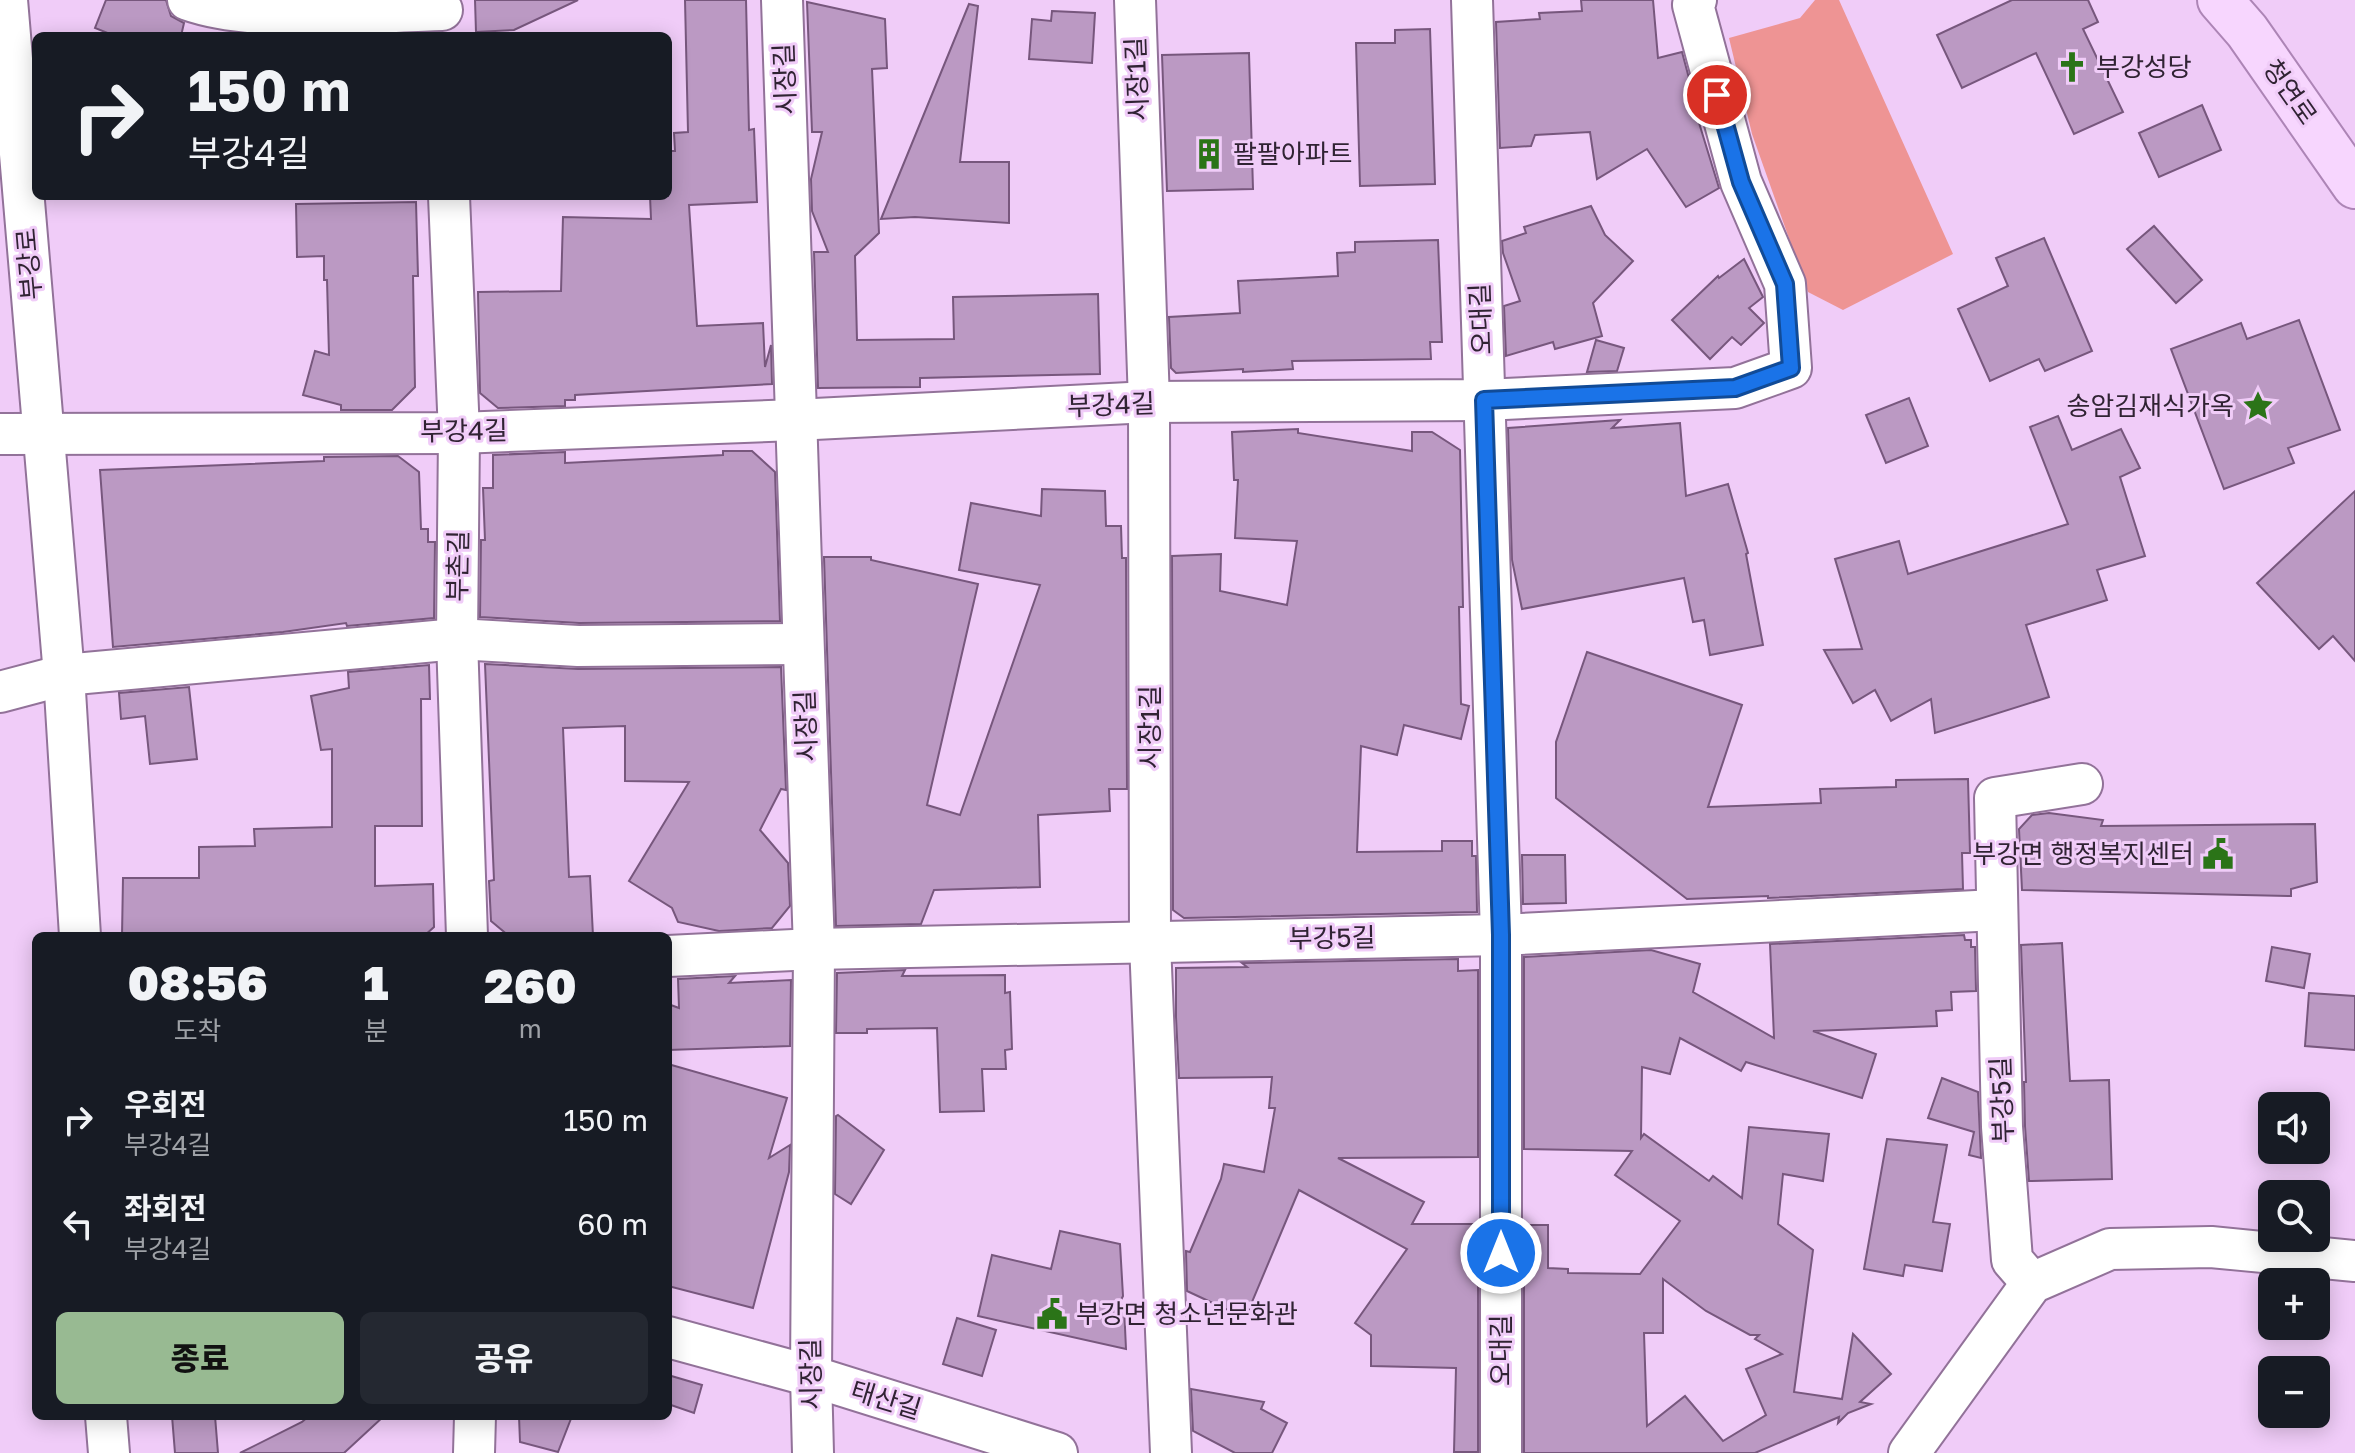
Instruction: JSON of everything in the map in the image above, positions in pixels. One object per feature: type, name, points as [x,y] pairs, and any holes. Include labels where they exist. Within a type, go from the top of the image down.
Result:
[{"type":"main road","name":"청연로","points":[[2220,0],[2247,31],[2355,186]]},
{"type":"street","name":"부강로","points":[[7,0],[64,675],[80,932]]},
{"type":"street","points":[[188,0],[202,5],[275,14],[442,15]]},
{"type":"street","name":"시장길","points":[[782,0],[814,949],[813,1453]]},
{"type":"street","name":"시장1길","points":[[1135,0],[1149,402],[1150,943],[1171,1453]]},
{"type":"street","name":"오대길","points":[[1472,0],[1501,935],[1501,1453]]},
{"type":"street","name":"부강4길","points":[[44,432],[459,433],[1149,402],[1484,400],[1735,388],[1791,368],[1785,284],[1741,182],[1693,5],[1696,0]]},
{"type":"street","name":"부촌길","points":[[449,200],[459,433],[457,639],[467,932]]},
{"type":"street","points":[[0,434],[44,432]]},
{"type":"street","points":[[0,692],[64,675],[457,639],[578,646],[803,644]]},
{"type":"street","name":"부강5길","points":[[2032,1283],[2012,1260],[2002,1127],[1995,798],[2082,784]]},
{"type":"street","name":"부강5길","points":[[672,956],[814,949],[1501,935],[1996,910]]},
{"type":"street","points":[[1909,1453],[2032,1283],[2110,1249],[2211,1247],[2355,1261]]},
{"type":"street","name":"태산길","points":[[672,1338],[811,1376],[1057,1453]]},
{"type":"street","points":[[106,1420],[109,1453]]},
{"type":"street","points":[[474,1453],[475,1420]]},
{"type":"shaded area","points":[[1815,0],[1839,0],[1953,254],[1843,310],[1808,292],[1752,134],[1729,38],[1800,18]]},
{"type":"building","points":[[106,0],[166,0],[171,16],[184,23],[182,32],[105,32],[95,28]]},
{"type":"building","points":[[475,0],[578,0],[514,30],[476,32]]},
{"type":"building","points":[[685,0],[746,0],[749,130],[754,129],[757,202],[689,205],[697,326],[763,323],[765,367],[771,345],[772,384],[575,395],[575,400],[565,400],[565,406],[498,408],[480,393],[478,292],[561,291],[563,217],[651,219],[650,200],[672,200],[674,133],[688,132]]},
{"type":"building","points":[[1581,0],[1653,0],[1658,58],[1682,52],[1696,113],[1719,188],[1686,207],[1647,149],[1597,179],[1590,132],[1535,135],[1531,146],[1500,148],[1496,22],[1540,19],[1539,13],[1582,11]]},
{"type":"building","name":"부강성당","points":[[2012,0],[2088,0],[2098,22],[2083,29],[2123,112],[2074,134],[2036,53],[1962,88],[1937,35]]},
{"type":"building","points":[[807,2],[885,19],[887,68],[872,69],[879,233],[855,256],[857,340],[954,339],[953,297],[1098,294],[1100,374],[920,378],[920,387],[818,388],[814,252],[828,252],[812,211],[811,179],[822,132],[812,132]]},
{"type":"building","points":[[969,4],[978,6],[960,162],[1009,162],[1009,223],[915,217],[881,219]]},
{"type":"building","points":[[1052,11],[1095,13],[1092,63],[1029,59],[1032,19],[1051,21]]},
{"type":"building","points":[[1430,29],[1435,184],[1360,186],[1356,43],[1395,43],[1395,30]]},
{"type":"building","name":"팔팔아파트","points":[[1249,53],[1253,189],[1167,191],[1162,55]]},
{"type":"building","points":[[2202,105],[2221,150],[2159,177],[2139,133]]},
{"type":"building","points":[[416,202],[418,276],[413,276],[415,387],[392,410],[341,410],[341,405],[303,395],[315,351],[329,355],[327,280],[324,280],[324,256],[297,257],[296,204]]},
{"type":"building","points":[[1591,206],[1605,235],[1633,261],[1593,303],[1602,336],[1555,349],[1553,342],[1506,356],[1504,306],[1520,301],[1503,253],[1502,241],[1526,233],[1524,227]]},
{"type":"building","points":[[2154,226],[2202,280],[2176,303],[2127,249]]},
{"type":"building","points":[[2044,238],[2092,351],[2045,371],[2039,359],[1990,381],[1958,309],[2008,286],[1996,258]]},
{"type":"building","points":[[1438,240],[1442,342],[1430,342],[1431,359],[1292,361],[1293,369],[1243,372],[1243,369],[1176,373],[1171,368],[1169,317],[1240,313],[1238,281],[1338,276],[1337,253],[1355,252],[1355,242]]},
{"type":"building","points":[[1744,259],[1763,297],[1749,308],[1764,323],[1741,345],[1732,337],[1710,359],[1672,320],[1718,276]]},
{"type":"building","points":[[2299,320],[2340,430],[2288,448],[2294,463],[2224,489],[2171,349],[2241,323],[2247,339]]},
{"type":"building","points":[[1596,340],[1624,348],[1617,371],[1587,372]]},
{"type":"building","points":[[1909,398],[1928,446],[1886,463],[1866,415]]},
{"type":"building","points":[[2058,416],[2072,450],[2121,429],[2140,468],[2120,477],[2145,556],[2097,570],[2107,600],[2026,625],[2049,697],[1935,733],[1931,699],[1891,721],[1875,690],[1853,703],[1824,650],[1862,649],[1835,559],[1899,541],[1908,574],[2068,524],[2030,427]]},
{"type":"building","points":[[1620,420],[1612,428],[1680,423],[1686,496],[1728,484],[1748,553],[1763,645],[1710,655],[1704,620],[1693,622],[1684,578],[1522,609],[1512,560],[1508,428]]},
{"type":"building","points":[[1298,429],[1298,433],[1412,451],[1412,432],[1432,432],[1460,450],[1461,704],[1469,706],[1461,739],[1404,725],[1397,755],[1361,746],[1357,852],[1442,851],[1442,841],[1472,841],[1472,856],[1476,856],[1477,912],[1184,918],[1173,910],[1172,556],[1221,554],[1220,591],[1287,605],[1297,541],[1235,538],[1238,480],[1234,480],[1232,432]]},
{"type":"building","points":[[723,451],[752,451],[775,472],[780,621],[579,623],[480,617],[481,540],[485,540],[483,488],[493,488],[493,455],[565,452],[565,463],[723,455]]},
{"type":"building","points":[[398,456],[419,472],[421,529],[428,529],[428,542],[435,542],[434,618],[347,626],[346,623],[283,632],[113,647],[100,470],[324,461],[324,457]]},
{"type":"building","points":[[1042,489],[1105,491],[1106,526],[1121,526],[1122,558],[1126,558],[1127,789],[1109,789],[1110,811],[1038,815],[1040,887],[934,890],[921,924],[836,926],[824,557],[871,557],[871,560],[978,584],[927,805],[960,815],[1040,585],[959,570],[971,503],[1041,516]]},
{"type":"building","points":[[2355,491],[2355,661],[2333,636],[2319,649],[2257,583]]},
{"type":"building","points":[[1587,652],[1742,705],[1708,807],[1821,803],[1820,789],[1896,787],[1896,780],[1968,779],[1970,853],[1962,853],[1963,889],[1687,899],[1556,798],[1556,742]]},
{"type":"building","points":[[485,664],[578,669],[781,667],[786,790],[781,789],[760,830],[788,863],[790,906],[772,928],[719,931],[678,922],[672,908],[629,881],[689,782],[625,781],[625,726],[563,728],[569,877],[590,876],[593,932],[504,932],[491,921],[489,881],[494,880]]},
{"type":"building","points":[[429,665],[430,699],[421,699],[422,826],[375,826],[375,886],[433,884],[434,927],[428,932],[122,932],[123,878],[199,878],[199,847],[255,846],[254,829],[332,827],[332,749],[321,750],[311,696],[349,688],[348,672]]},
{"type":"building","points":[[189,687],[197,759],[150,764],[145,716],[121,719],[119,693]]},
{"type":"building","name":"부강면 행정복지센터","points":[[2049,813],[2103,820],[2101,826],[2315,824],[2317,882],[2291,889],[2291,896],[2022,890],[2019,829],[2032,815]]},
{"type":"building","points":[[1522,855],[1565,855],[1566,903],[1523,904]]},
{"type":"building","points":[[1964,935],[1965,940],[1971,940],[1971,947],[1975,947],[1976,991],[1951,992],[1952,1010],[1936,1011],[1937,1026],[1813,1031],[1876,1054],[1862,1098],[1746,1062],[1741,1071],[1680,1038],[1670,1074],[1642,1067],[1641,1138],[1644,1134],[1709,1181],[1713,1176],[1742,1198],[1749,1127],[1829,1134],[1823,1181],[1783,1174],[1778,1224],[1813,1250],[1794,1392],[1842,1399],[1853,1334],[1891,1374],[1860,1402],[1871,1404],[1848,1413],[1838,1423],[1839,1417],[1755,1453],[1524,1453],[1524,1225],[1548,1225],[1548,1268],[1568,1269],[1568,1273],[1640,1274],[1680,1221],[1615,1175],[1632,1151],[1524,1149],[1524,957],[1651,950],[1700,964],[1693,992],[1774,1038],[1770,944]],"holes":[[[1663,1279],[1706,1311],[1750,1335],[1759,1335],[1755,1339],[1782,1354],[1746,1369],[1766,1415],[1723,1441],[1685,1396],[1647,1426],[1644,1333],[1663,1333]]]},
{"type":"building","points":[[2062,943],[2070,1081],[2109,1080],[2112,1179],[2029,1181],[2021,945]]},
{"type":"building","points":[[2272,947],[2310,954],[2304,988],[2266,981]]},
{"type":"building","points":[[1458,959],[1458,971],[1478,970],[1478,1157],[1338,1158],[1424,1202],[1412,1224],[1478,1224],[1478,1452],[1454,1452],[1456,1368],[1371,1366],[1371,1335],[1355,1323],[1407,1249],[1299,1190],[1247,1314],[1232,1312],[1187,1291],[1186,1251],[1190,1252],[1221,1179],[1224,1164],[1264,1172],[1275,1108],[1269,1108],[1272,1077],[1179,1078],[1176,968],[1247,967],[1242,963]]},
{"type":"building","points":[[905,970],[902,976],[1005,975],[1005,993],[1010,992],[1012,1049],[1005,1050],[1006,1069],[982,1069],[984,1111],[940,1112],[937,1028],[867,1029],[867,1033],[836,1033],[837,973]]},
{"type":"building","points":[[735,976],[729,983],[791,980],[790,1046],[672,1050],[672,1005],[679,1008],[678,979]]},
{"type":"building","points":[[2309,993],[2355,996],[2355,1050],[2305,1046]]},
{"type":"building","points":[[672,1065],[787,1098],[769,1158],[790,1145],[789,1172],[753,1308],[672,1287]]},
{"type":"building","points":[[1942,1078],[1978,1092],[1981,1158],[1969,1155],[1974,1132],[1928,1118]]},
{"type":"building","points":[[838,1115],[884,1150],[851,1204],[835,1194]]},
{"type":"building","points":[[1887,1139],[1947,1145],[1933,1222],[1950,1224],[1942,1271],[1905,1265],[1903,1276],[1864,1269]]},
{"type":"building","points":[[1060,1231],[1120,1244],[1123,1296],[1119,1304],[1124,1306],[1126,1349],[978,1316],[992,1255],[1051,1269]]},
{"type":"building","points":[[957,1318],[996,1330],[982,1376],[943,1364]]},
{"type":"building","points":[[672,1376],[702,1385],[694,1413],[672,1405]]},
{"type":"building","points":[[1191,1389],[1264,1402],[1261,1409],[1287,1423],[1272,1453],[1235,1453],[1193,1431]]},
{"type":"building","points":[[172,1420],[215,1420],[218,1453],[175,1453]]},
{"type":"building","points":[[380,1420],[344,1453],[240,1453],[302,1422]]},
{"type":"building","points":[[519,1420],[570,1420],[558,1452],[520,1442]]},
{"type":"place","name":"부강성당","points":[[2072,67]]},
{"type":"place","name":"팔팔아파트","points":[[1209,154]]},
{"type":"place","name":"송암김재식가옥","points":[[2258,406]]},
{"type":"place","name":"부강면 행정복지센터","points":[[2218,854]]},
{"type":"place","name":"부강면 청소년문화관","points":[[1052,1314]]},
{"type":"route","points":[[1501,1253],[1501,935],[1484,400],[1735,388],[1791,368],[1785,284],[1741,182],[1717,95]]}]
